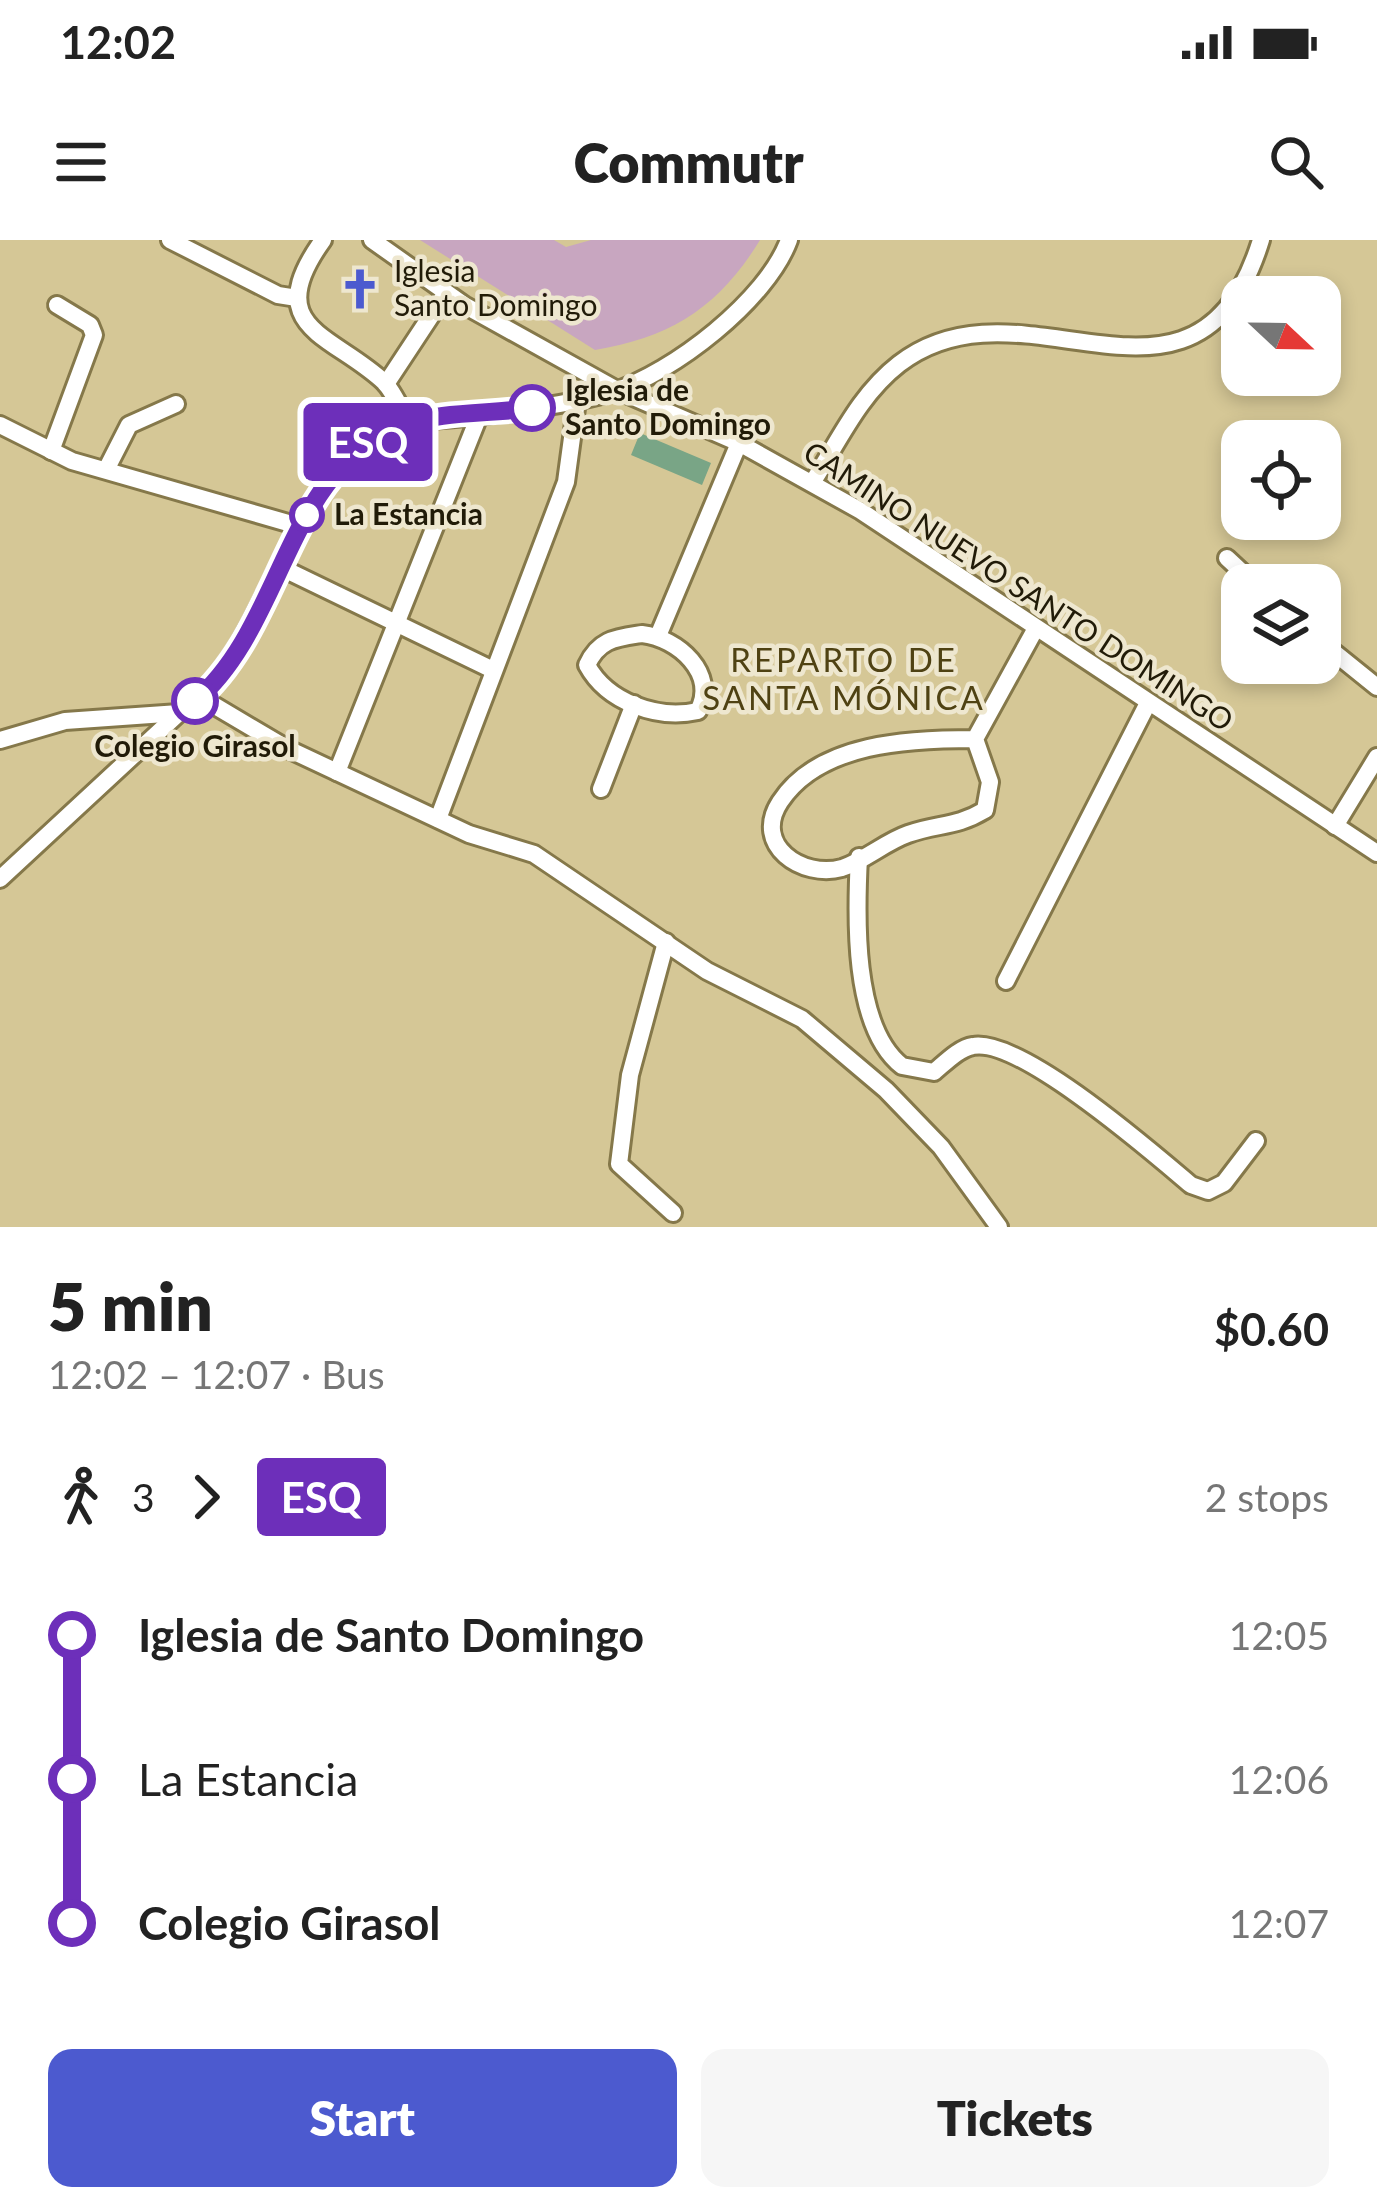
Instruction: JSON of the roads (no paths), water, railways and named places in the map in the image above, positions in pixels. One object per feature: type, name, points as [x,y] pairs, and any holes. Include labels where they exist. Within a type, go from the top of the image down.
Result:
[{"type":"street","points":[[170,240],[278,295],[297,298]]},
{"type":"street","points":[[323,240],[297,298],[303,319],[316,335],[386,384],[408,422]]},
{"type":"street","name":"CAMINO NUEVO SANTO DOMINGO","points":[[372,240],[446,293],[617,391],[740,443],[812,483],[1377,853]]},
{"type":"street","points":[[0,879],[200,698],[241,644],[338,468],[372,439],[408,422],[479,416],[617,391],[703,339],[749,301],[789,240]]},
{"type":"street","points":[[812,483],[868,394],[917,353],[988,331],[1144,347],[1194,338],[1229,311],[1261,240]]},
{"type":"street","points":[[386,384],[446,293]]},
{"type":"street","points":[[52,452],[94,334],[90,325],[58,305]]},
{"type":"street","points":[[438,820],[566,482],[577,400]]},
{"type":"street","points":[[106,470],[129,425],[176,404]]},
{"type":"street","points":[[337,772],[479,416]]},
{"type":"street","points":[[0,425],[52,452],[302,527]]},
{"type":"street","points":[[658,635],[740,443]]},
{"type":"street","points":[[1227,559],[1233,564]]},
{"type":"street","points":[[283,568],[493,670]]},
{"type":"street","points":[[975,739],[912,739],[857,752],[809,774],[778,804],[772,836],[781,854],[800,867],[845,867],[913,832],[958,826],[985,809],[989,782],[975,739],[1036,628]]},
{"type":"street","points":[[658,635],[685,652],[703,678],[706,697],[698,711],[683,714],[634,704],[596,681],[587,665],[594,649],[609,639],[658,635]]},
{"type":"street","points":[[1341,659],[1373,686],[1377,706]]},
{"type":"street","points":[[200,698],[438,820],[534,854],[707,971],[784,1008],[837,1048],[940,1147],[999,1227]]},
{"type":"street","points":[[1006,981],[1148,703]]},
{"type":"street","points":[[601,789],[634,704]]},
{"type":"street","points":[[0,740],[65,721],[179,713]]},
{"type":"street","points":[[1335,826],[1377,757]]},
{"type":"street","points":[[859,857],[855,952],[881,1038],[902,1066],[934,1072],[972,1046],[987,1047],[1055,1078],[1191,1185],[1208,1191],[1224,1183],[1256,1141]]},
{"type":"street","points":[[666,942],[630,1075],[619,1164],[673,1213]]},
{"type":"place","name":"Iglesia Santo Domingo","points":[[360,289]]},
{"type":"place","name":"Iglesia de Santo Domingo","points":[[532,408]]},
{"type":"place","name":"La Estancia","points":[[307,515]]},
{"type":"place","name":"Colegio Girasol","points":[[195,701]]},
{"type":"district","name":"REPARTO DE SANTA MÓNICA","points":[[844,679]]}]
